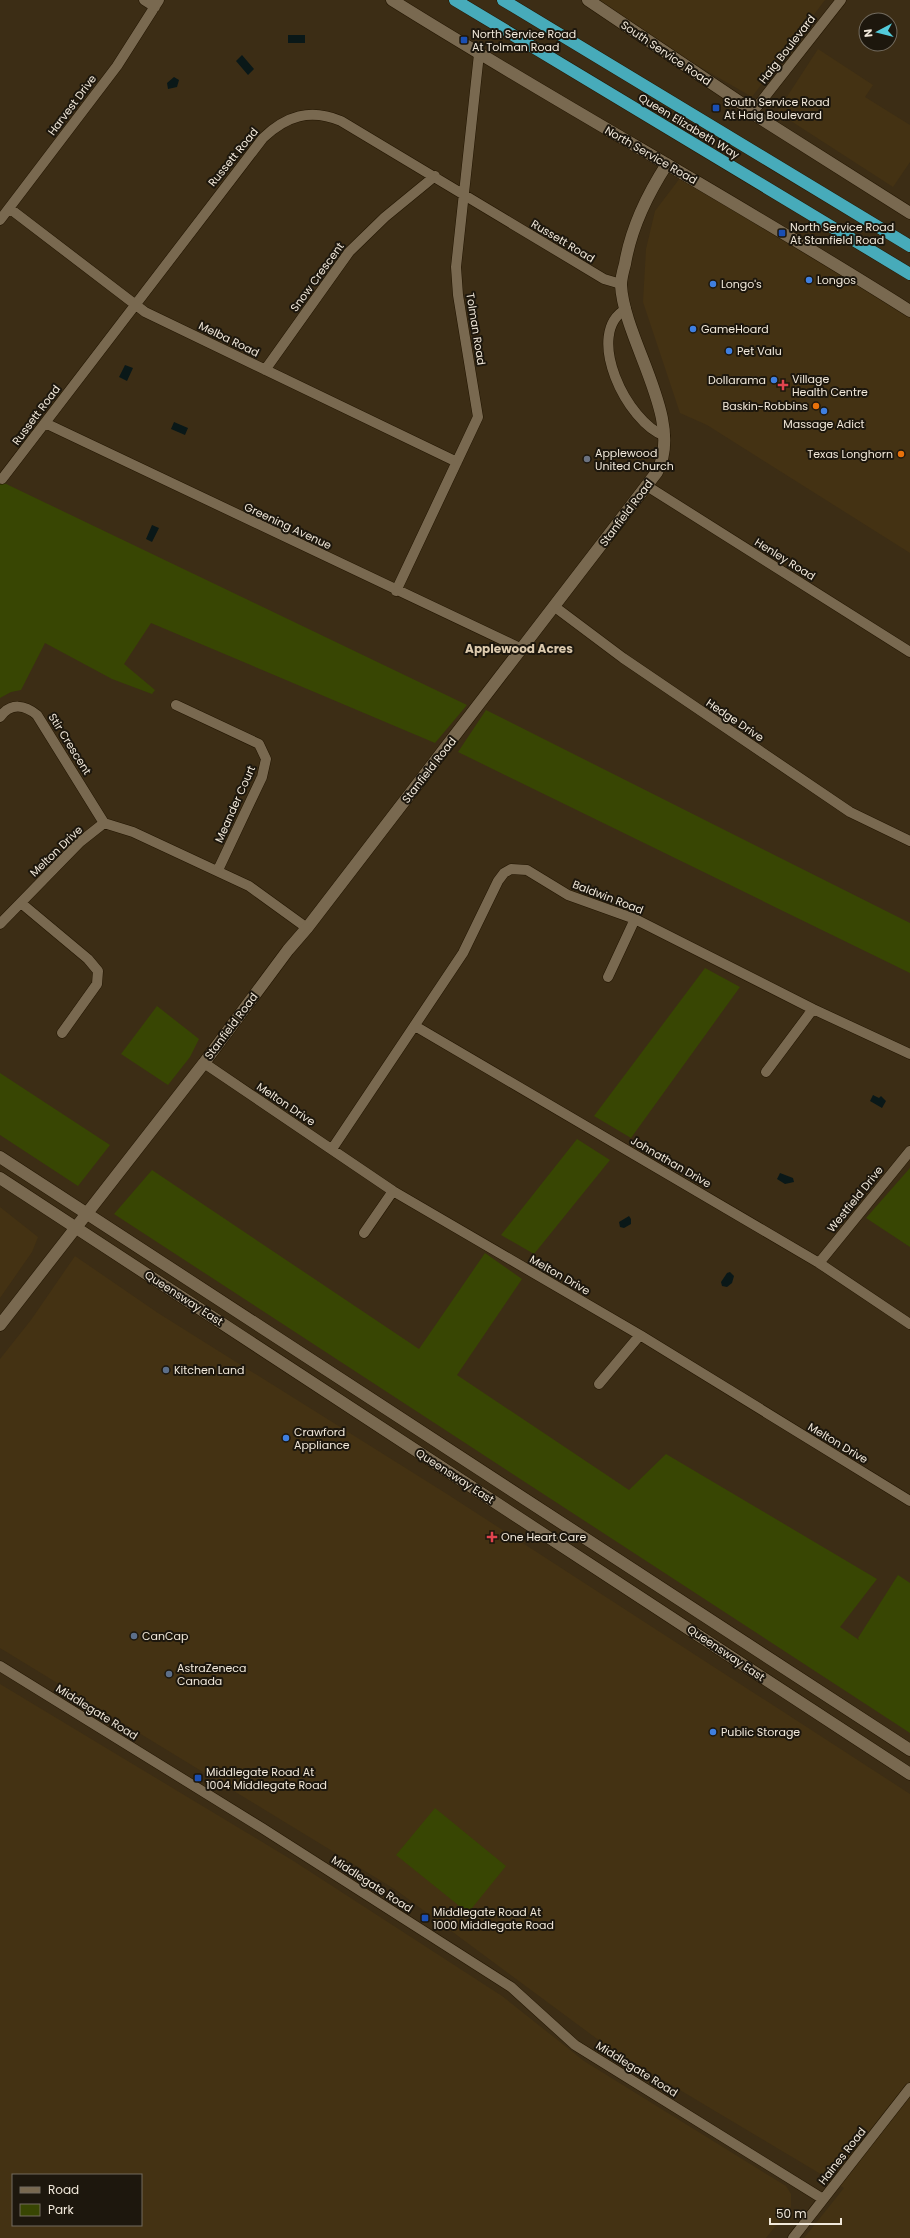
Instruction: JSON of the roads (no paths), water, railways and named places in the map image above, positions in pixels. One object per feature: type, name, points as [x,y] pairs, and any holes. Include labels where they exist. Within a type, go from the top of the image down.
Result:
[{"type":"highway","name":"Queen Elizabeth Way","points":[[456,0],[910,274]]},
{"type":"highway","name":"Queen Elizabeth Way","points":[[503,0],[910,246]]},
{"type":"main road","name":"North Service Road","points":[[392,0],[478,54],[667,164],[910,311]]},
{"type":"main road","name":"South Service Road","points":[[588,0],[748,109],[910,213]]},
{"type":"main road","name":"Stanfield Road","points":[[0,1325],[204,1063],[288,950],[307,928],[555,607],[647,486],[662,463],[665,450],[665,436],[660,412],[626,309],[621,284],[631,234],[667,164]]},
{"type":"main road","name":"Queensway East","points":[[0,1157],[910,1750]]},
{"type":"main road","name":"Queensway East","points":[[0,1178],[910,1774]]},
{"type":"street","points":[[144,0],[157,3]]},
{"type":"street","name":"Haig Boulevard","points":[[748,109],[840,0]]},
{"type":"street","name":"Harvest Drive","points":[[0,220],[117,66],[157,3]]},
{"type":"street","name":"Tolman Road","points":[[396,591],[478,416],[458,295],[456,267],[478,54]]},
{"type":"street","name":"Russett Road","points":[[2,479],[263,138],[283,121],[300,116],[332,117],[435,176],[604,279],[621,284]]},
{"type":"street","name":"Snow Crescent","points":[[265,370],[349,252],[385,217],[435,176]]},
{"type":"street","name":"Melba Road","points":[[9,208],[145,312],[457,462]]},
{"type":"street","points":[[626,309],[618,313],[612,320],[609,355],[616,382],[641,419],[657,433],[665,436]]},
{"type":"street","name":"Greening Avenue","points":[[45,423],[396,591],[522,649]]},
{"type":"street","name":"Henley Road","points":[[647,486],[910,652]]},
{"type":"street","name":"Hedge Drive","points":[[555,607],[623,658],[850,812],[910,840]]},
{"type":"street","name":"Meander Court","points":[[176,705],[259,744],[266,759],[262,777],[218,870]]},
{"type":"street","name":"Stir Crescent","points":[[0,717],[7,709],[19,706],[30,709],[37,715],[104,823]]},
{"type":"street","points":[[104,823],[133,832],[218,870],[249,886],[307,928]]},
{"type":"street","name":"Melton Drive","points":[[0,924],[80,842],[104,823]]},
{"type":"street","name":"Baldwin Road","points":[[332,1149],[416,1026],[463,953],[498,881],[504,873],[510,869],[527,870],[568,895],[635,919],[813,1009],[910,1054]]},
{"type":"street","points":[[21,903],[88,959],[98,971],[97,984],[62,1033]]},
{"type":"street","points":[[608,977],[635,919]]},
{"type":"street","points":[[766,1072],[813,1009]]},
{"type":"street","name":"Johnathan Drive","points":[[416,1026],[819,1263],[910,1324]]},
{"type":"street","name":"Melton Drive","points":[[204,1063],[393,1191],[640,1336],[910,1501]]},
{"type":"street","name":"Westfield Drive","points":[[819,1263],[910,1151]]},
{"type":"street","points":[[364,1233],[393,1191]]},
{"type":"street","points":[[599,1384],[640,1336]]},
{"type":"street","name":"Middlegate Road","points":[[0,1666],[262,1828],[511,1987],[574,2045],[823,2199]]},
{"type":"street","name":"Haines Road","points":[[793,2238],[910,2088]]},
{"type":"place","name":"North Service Road At Tolman Road","points":[[464,40]]},
{"type":"place","name":"South Service Road At Haig Boulevard","points":[[716,108]]},
{"type":"place","name":"North Service Road At Stanfield Road","points":[[782,233]]},
{"type":"place","name":"Longos","points":[[809,280]]},
{"type":"place","name":"Longo's","points":[[713,284]]},
{"type":"place","name":"GameHoard","points":[[693,329]]},
{"type":"place","name":"Pet Valu","points":[[729,351]]},
{"type":"place","name":"Dollarama","points":[[774,380]]},
{"type":"place","name":"Village Health Centre","points":[[783,385]]},
{"type":"place","name":"Baskin-Robbins","points":[[816,406]]},
{"type":"place","name":"Massage Adict","points":[[824,411]]},
{"type":"place","name":"Texas Longhorn","points":[[901,454]]},
{"type":"place","name":"Applewood United Church","points":[[587,459]]},
{"type":"place","name":"Kitchen Land","points":[[166,1370]]},
{"type":"place","name":"Crawford Appliance","points":[[286,1438]]},
{"type":"place","name":"One Heart Care","points":[[492,1537]]},
{"type":"place","name":"CanCap","points":[[134,1636]]},
{"type":"place","name":"AstraZeneca Canada","points":[[169,1674]]},
{"type":"place","name":"Public Storage","points":[[713,1732]]},
{"type":"place","name":"Middlegate Road At 1004 Middlegate Road","points":[[198,1778]]},
{"type":"place","name":"Middlegate Road At 1000 Middlegate Road","points":[[425,1918]]},
{"type":"district","name":"Applewood Acres","points":[[519,648]]}]
